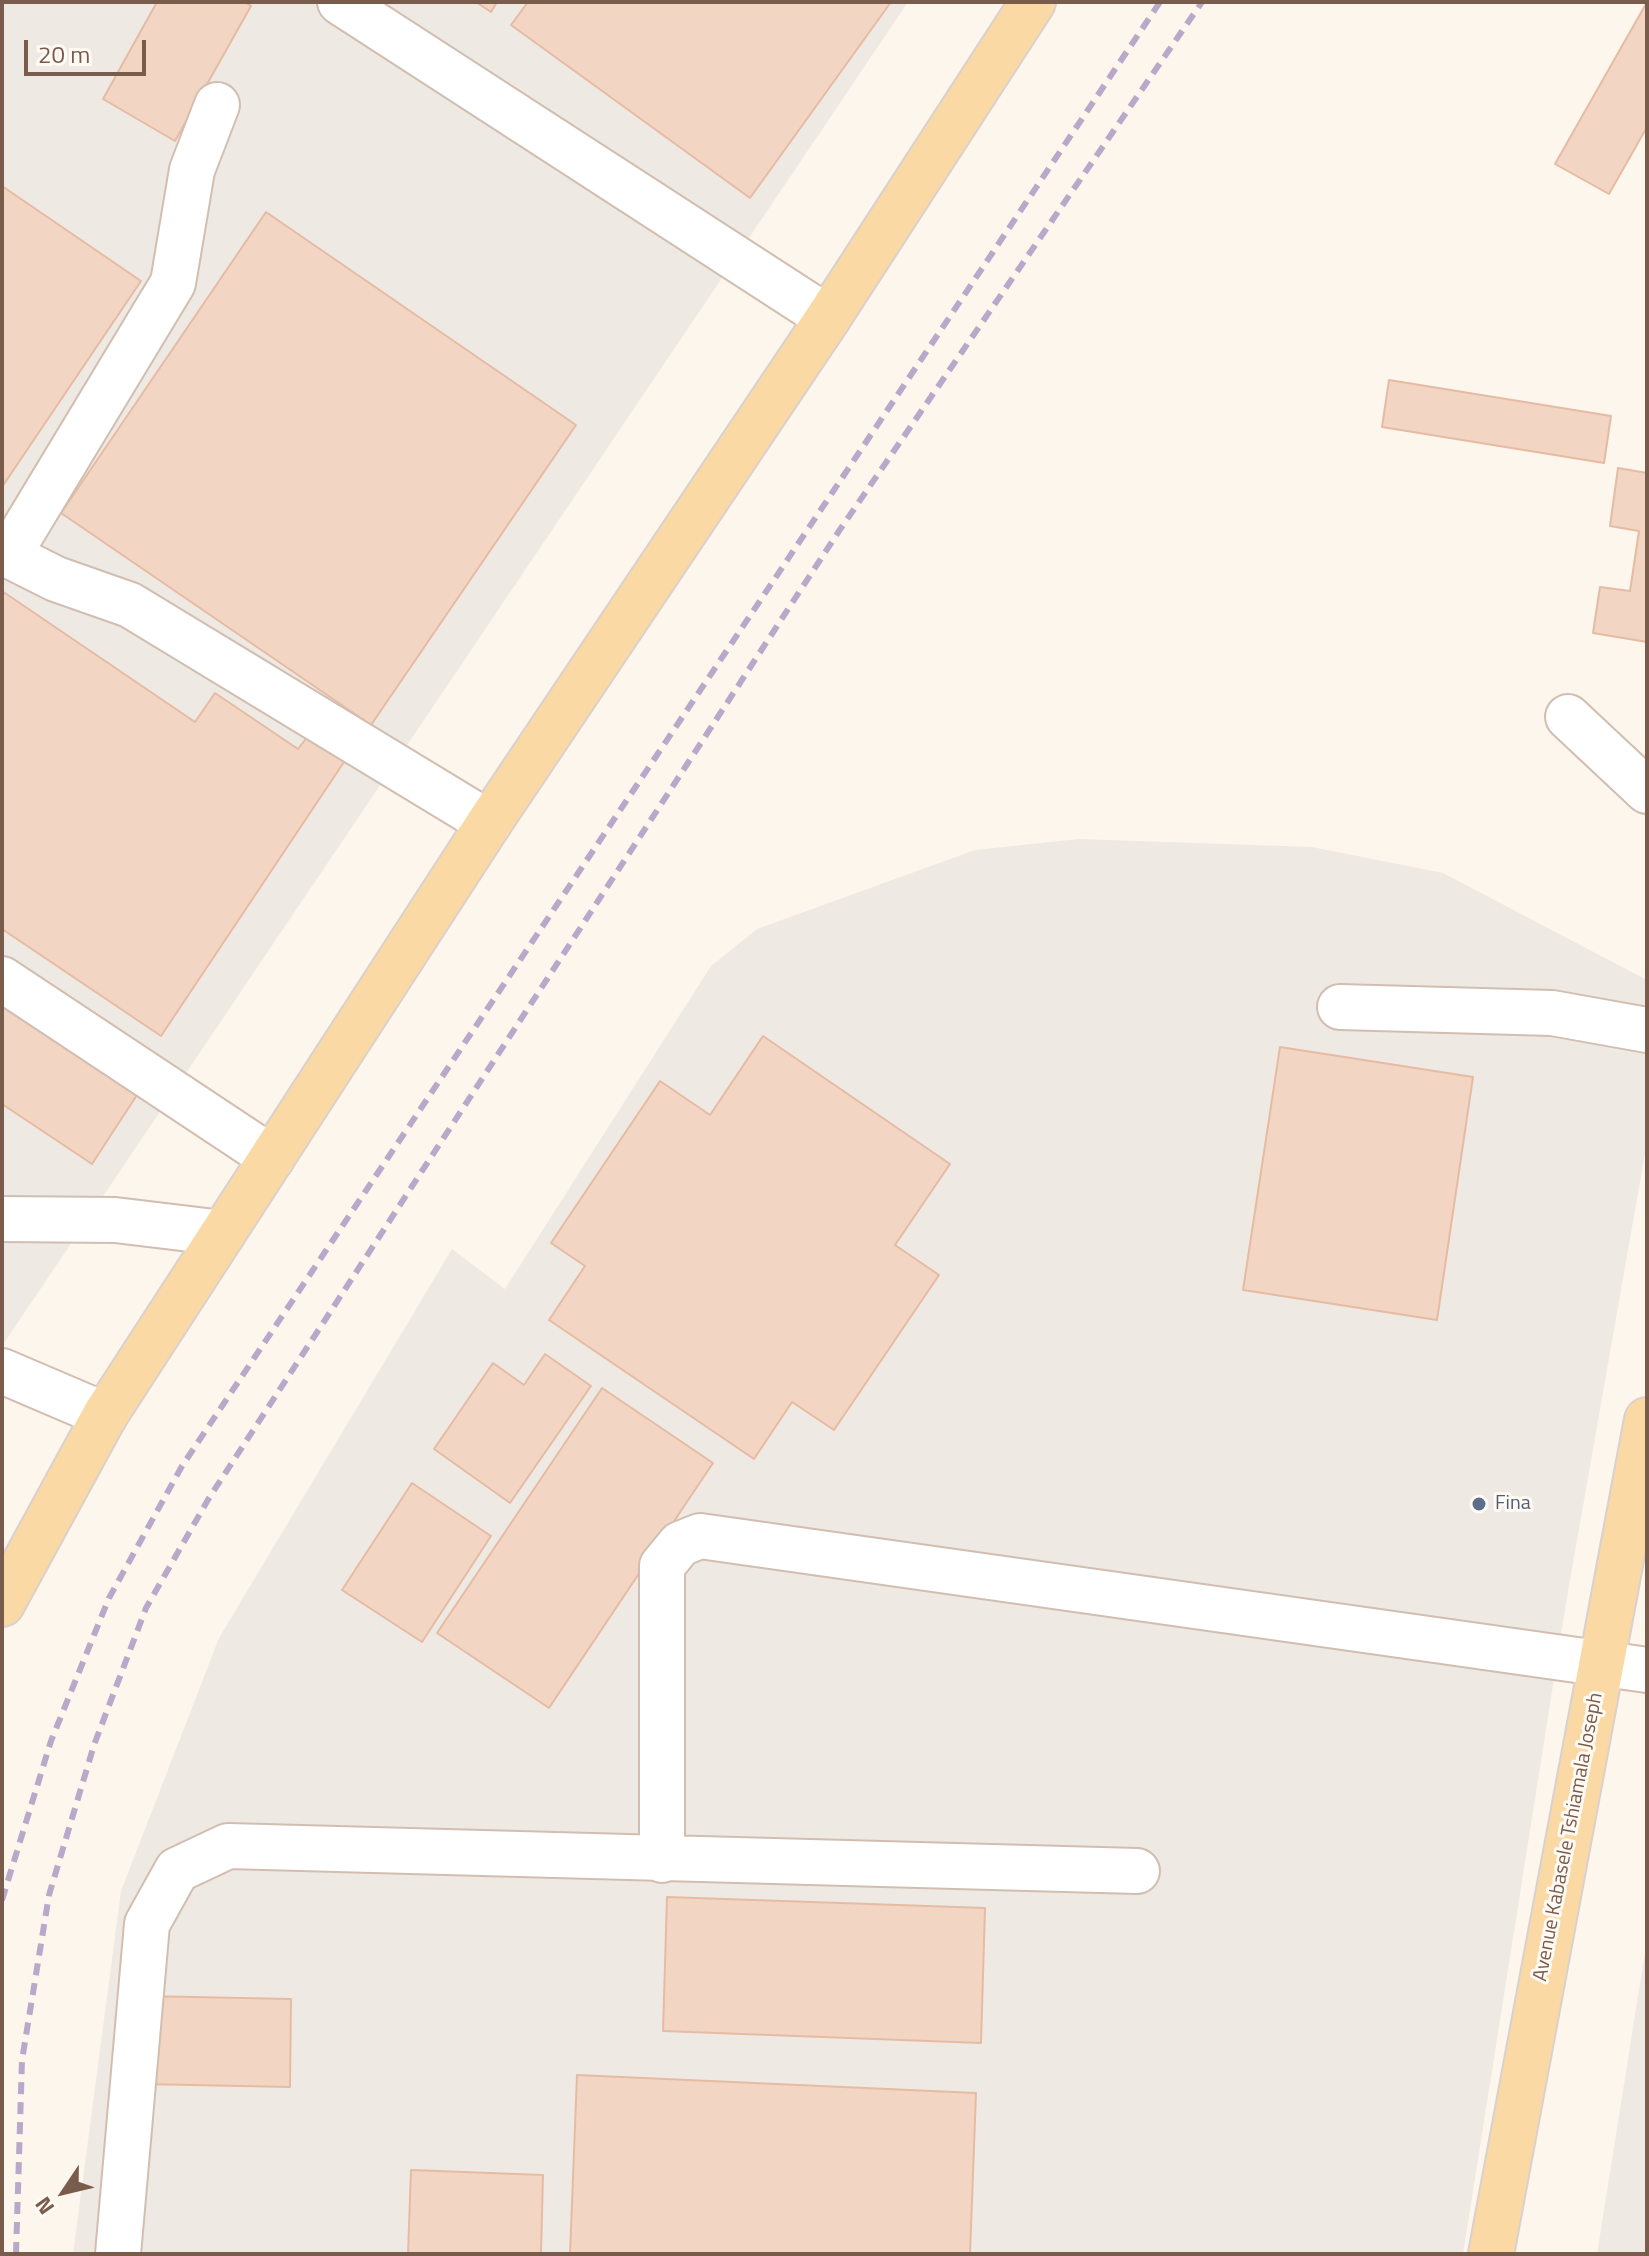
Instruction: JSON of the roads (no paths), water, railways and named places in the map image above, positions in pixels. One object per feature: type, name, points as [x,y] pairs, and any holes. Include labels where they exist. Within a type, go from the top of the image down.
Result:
[{"type":"main road","points":[[2,1604],[105,1415],[489,823],[828,318],[1033,2]]},
{"type":"main road","name":"Avenue Kabasele Tshiamala Joseph","points":[[1491,2254],[1647,1420]]},
{"type":"street","points":[[340,2],[828,318]]},
{"type":"street","points":[[217,105],[192,170],[173,283],[5,554],[56,579],[130,605],[489,823]]},
{"type":"street","points":[[1568,717],[1647,791]]},
{"type":"street","points":[[2,979],[272,1158]]},
{"type":"street","points":[[1340,1007],[1552,1013],[1647,1030]]},
{"type":"street","points":[[2,1219],[115,1220],[223,1233]]},
{"type":"street","points":[[2,1371],[105,1415]]},
{"type":"street","points":[[662,1860],[662,1566],[680,1544],[700,1536],[1601,1661],[1647,1670]]},
{"type":"street","points":[[118,2254],[147,1924],[177,1870],[228,1846],[1137,1871]]},
{"type":"railway","points":[[2,1900],[51,1741],[109,1598],[182,1466],[1160,2]]},
{"type":"railway","points":[[16,2254],[22,2060],[49,1895],[94,1745],[146,1608],[209,1498],[839,531],[1202,2]]},
{"type":"place","name":"Fina","points":[[1479,1504]]}]
